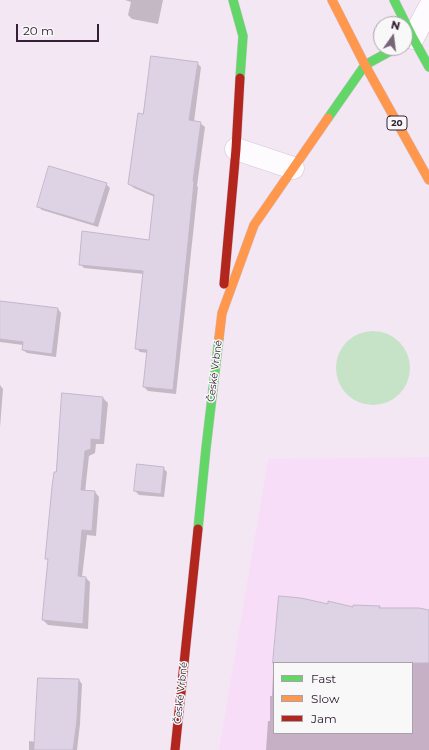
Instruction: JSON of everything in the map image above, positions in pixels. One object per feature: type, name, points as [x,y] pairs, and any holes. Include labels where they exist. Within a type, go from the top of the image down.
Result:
[{"type":"main road","points":[[222,313],[236,149],[243,36],[233,0]]},
{"type":"main road","name":"20","points":[[332,0],[365,65],[429,180]]},
{"type":"main road","points":[[394,0],[398,16]]},
{"type":"main road","points":[[413,51],[429,67]]},
{"type":"main road","name":"České Vrbné","points":[[175,750],[206,448],[222,313],[254,225],[365,65],[381,56]]},
{"type":"street","points":[[413,31],[429,8]]},
{"type":"street","points":[[236,149],[293,168]]},
{"type":"shaded area","points":[[429,457],[429,750],[219,750],[268,459]]},
{"type":"green space","points":[[366,331],[380,331],[394,337],[404,347],[410,361],[408,382],[404,389],[394,399],[380,405],[366,405],[352,399],[342,389],[336,375],[336,361],[342,347],[352,337]]},
{"type":"building","points":[[151,56],[198,62],[189,120],[201,122],[193,181],[173,390],[143,387],[147,350],[135,349],[143,271],[79,265],[82,231],[149,240],[154,195],[128,184],[138,113],[143,114]]},
{"type":"building","points":[[49,166],[107,183],[94,224],[37,207]]},
{"type":"building","points":[[0,301],[58,308],[52,354],[22,350],[23,342],[0,339]]},
{"type":"building","points":[[62,393],[103,397],[100,440],[91,439],[91,449],[85,451],[81,490],[95,491],[92,531],[82,530],[78,576],[86,577],[83,624],[42,620],[48,559],[45,559],[52,487],[54,472],[56,472]]},
{"type":"building","points":[[137,464],[164,467],[161,494],[134,491]]},
{"type":"building","points":[[279,596],[301,598],[328,604],[328,601],[353,607],[353,605],[380,606],[379,608],[419,608],[429,610],[429,663],[273,662]]},
{"type":"building","points":[[38,678],[79,679],[77,720],[73,750],[34,750]]},
{"type":"traffic: fast","points":[[233,0],[243,36],[240,78]]},
{"type":"traffic: fast","points":[[394,0],[402,16]]},
{"type":"traffic: fast","points":[[413,38],[429,67]]},
{"type":"traffic: fast","points":[[328,118],[365,65],[381,56]]},
{"type":"traffic: fast","points":[[198,529],[219,338]]},
{"type":"traffic: slow","points":[[332,0],[365,65]]},
{"type":"traffic: slow","points":[[365,65],[429,180]]},
{"type":"traffic: slow","points":[[219,338],[222,313],[254,225],[328,118]]},
{"type":"traffic: jam","points":[[224,284],[236,149],[240,78]]},
{"type":"traffic: jam","points":[[175,750],[198,529]]}]
